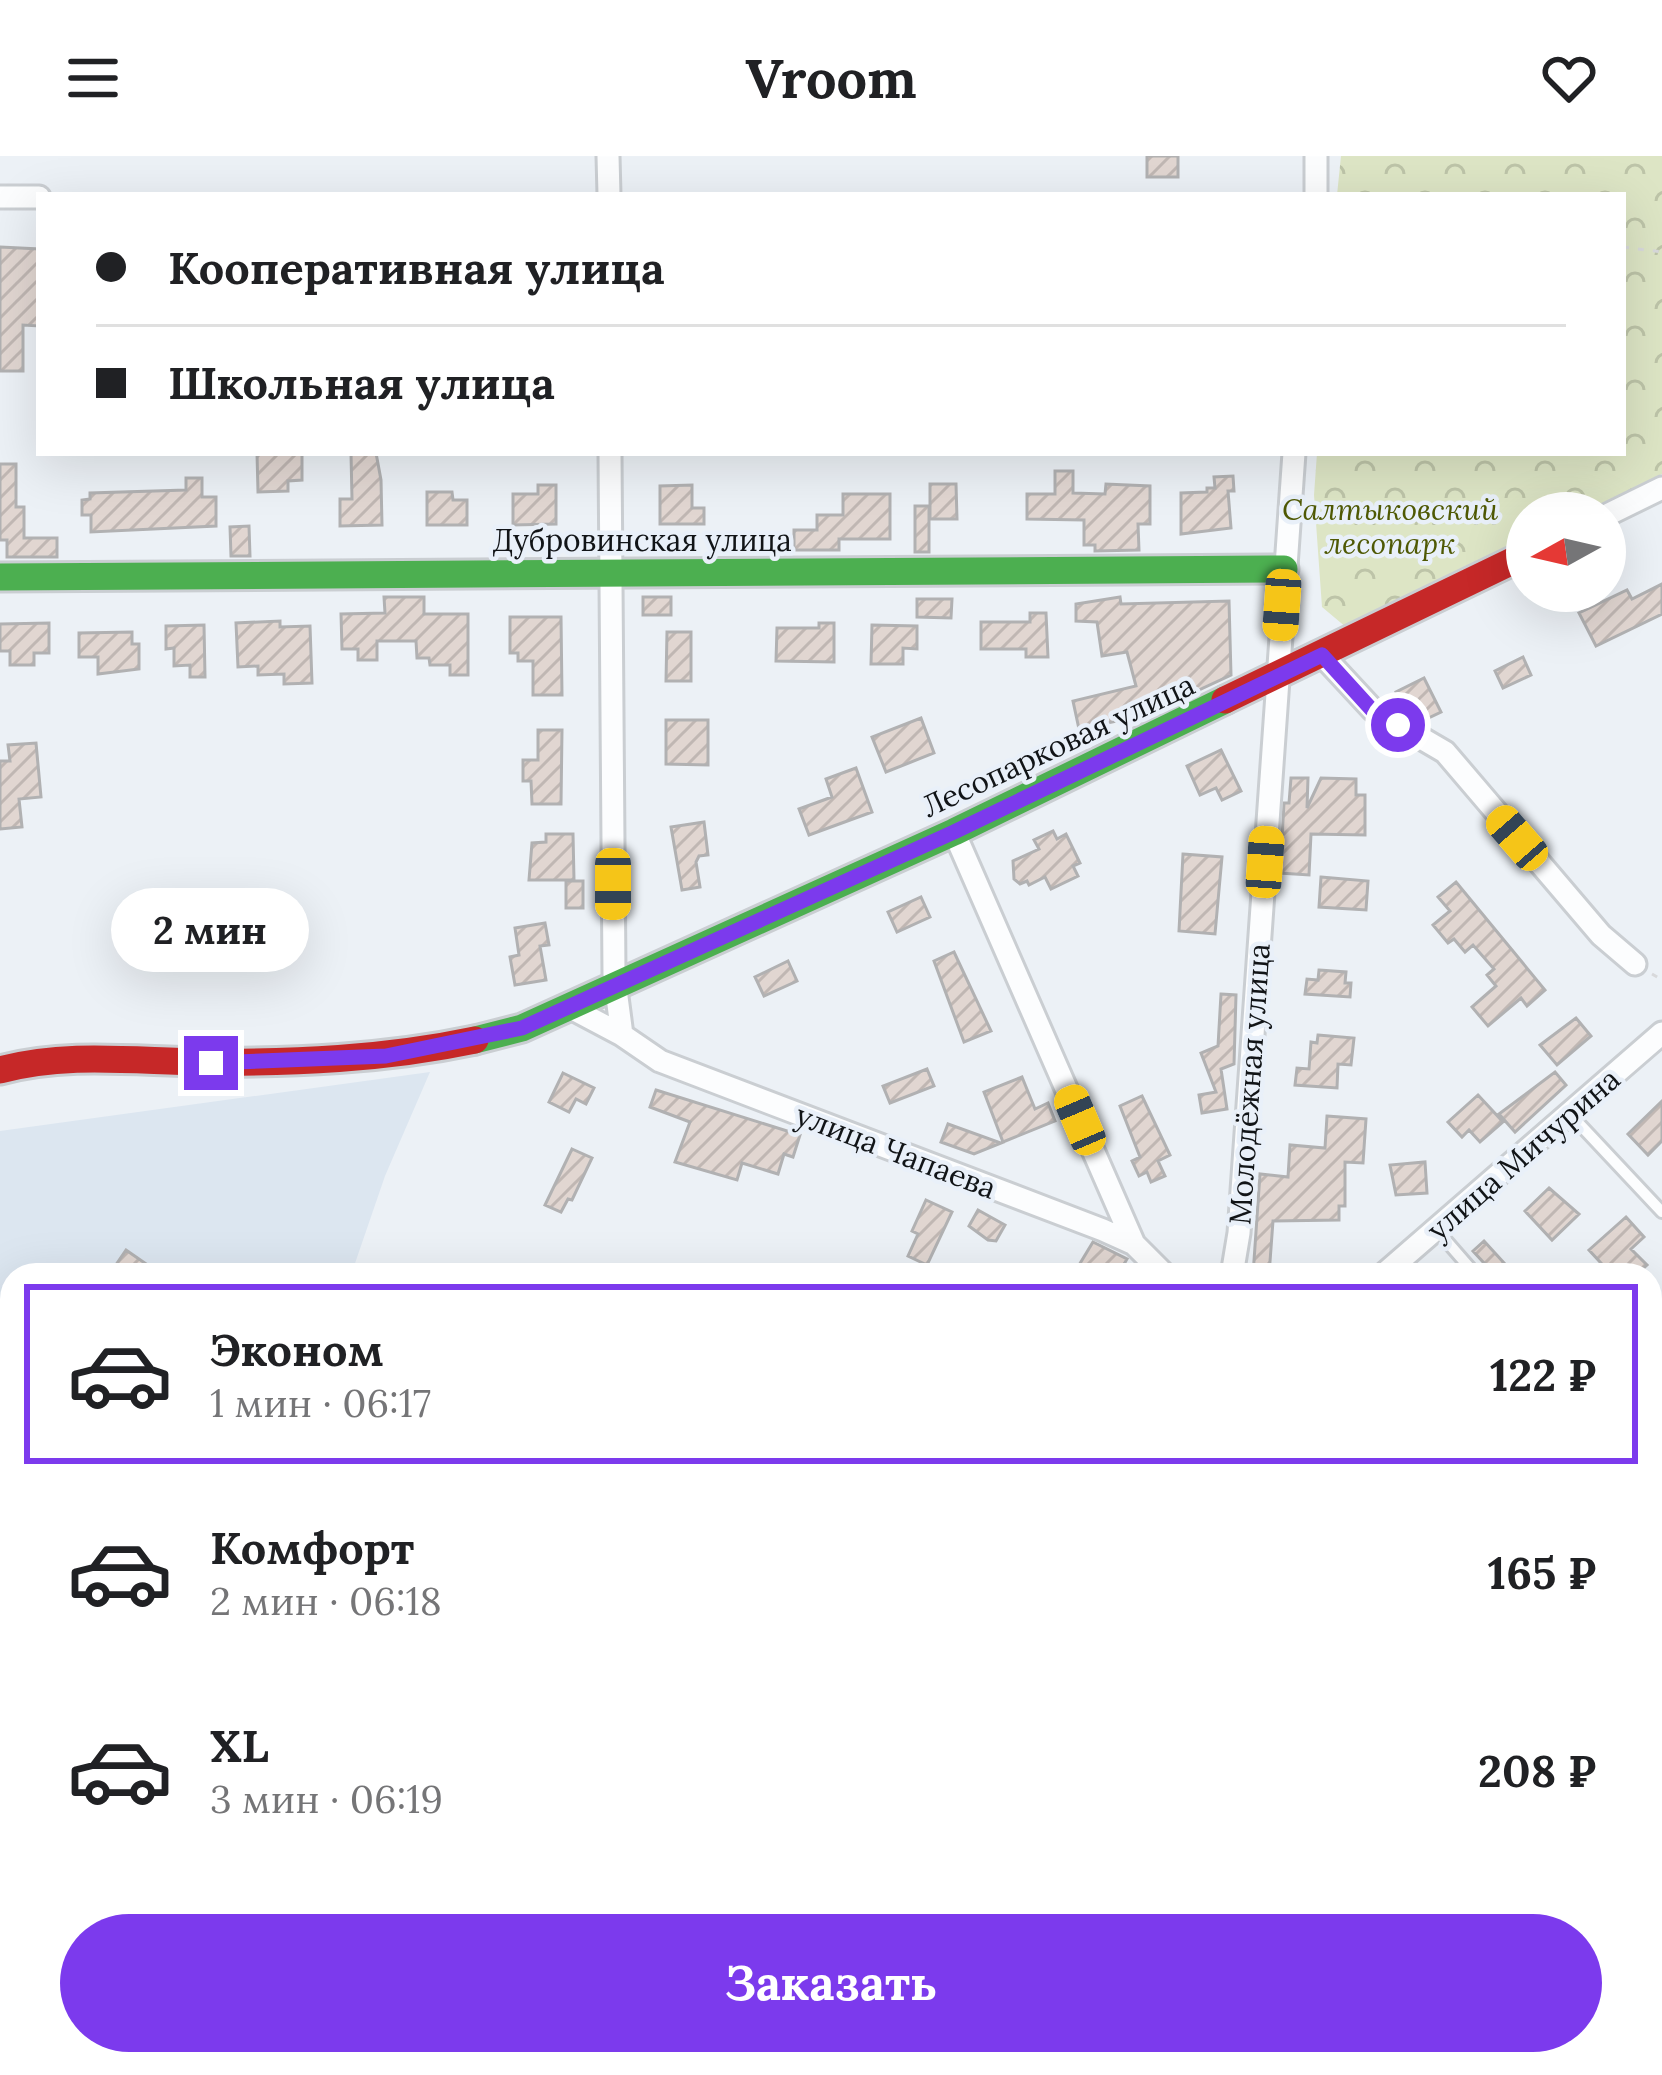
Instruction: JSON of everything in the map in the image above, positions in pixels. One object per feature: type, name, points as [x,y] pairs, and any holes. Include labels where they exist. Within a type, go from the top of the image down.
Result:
[{"type":"street","points":[[608,156],[609,192]]},
{"type":"street","points":[[1316,156],[1316,192]]},
{"type":"street","points":[[0,197],[36,197]]},
{"type":"street","points":[[610,456],[614,988],[622,1035]]},
{"type":"street","name":"Молодёжная улица","points":[[1234,1263],[1294,456]]},
{"type":"street","points":[[1626,506],[1662,488]]},
{"type":"street","name":"Лесопарковая улица","points":[[0,1070],[62,1061],[298,1062],[386,1056],[489,1038],[571,1008],[954,832],[1506,564]]},
{"type":"street","name":"Дубровинская улица","points":[[0,577],[1284,569]]},
{"type":"street","points":[[1322,655],[1372,710],[1444,752],[1601,935],[1635,964]]},
{"type":"street","points":[[954,832],[1134,1244]]},
{"type":"street","name":"улица Чапаева","points":[[571,1008],[660,1061],[1134,1244],[1153,1263]]},
{"type":"street","name":"улица Мичурина","points":[[1397,1263],[1662,1033]]},
{"type":"lane","points":[[1570,1114],[1662,1212]]},
{"type":"lane","points":[[1436,1229],[1466,1263]]},
{"type":"path","points":[[1626,247],[1662,252]]},
{"type":"shaded area","points":[[430,1072],[385,1176],[355,1263],[0,1263],[0,1131]]},
{"type":"green space","name":"Салтыковский лесопарк","points":[[1341,156],[1662,156],[1662,474],[1625,492],[1506,492],[1506,550],[1347,628],[1322,607],[1314,495],[1317,456],[1626,456],[1626,192],[1337,192]]},
{"type":"building","points":[[1147,156],[1178,156],[1178,177],[1147,177]]},
{"type":"building","points":[[0,247],[36,249],[36,326],[23,325],[23,371],[0,371]]},
{"type":"building","points":[[257,456],[302,456],[302,480],[288,481],[288,491],[258,492]]},
{"type":"building","points":[[351,456],[377,456],[382,525],[340,526],[340,499],[352,499]]},
{"type":"building","points":[[0,464],[16,464],[16,507],[24,507],[24,538],[57,538],[57,557],[7,557],[7,540],[0,540]]},
{"type":"building","points":[[1055,471],[1073,471],[1073,493],[1105,494],[1106,484],[1150,486],[1150,524],[1138,524],[1139,550],[1095,551],[1095,545],[1084,545],[1084,520],[1027,519],[1027,494],[1055,494]]},
{"type":"building","points":[[1233,476],[1234,491],[1228,491],[1231,528],[1181,534],[1181,493],[1207,492],[1215,488],[1214,477]]},
{"type":"building","points":[[186,478],[202,478],[202,497],[216,497],[216,526],[91,532],[91,515],[82,515],[82,500],[90,499],[90,493],[186,490]]},
{"type":"building","points":[[930,484],[956,484],[957,519],[930,519]]},
{"type":"building","points":[[538,485],[556,485],[556,524],[513,525],[513,494],[538,494]]},
{"type":"building","points":[[692,485],[692,508],[704,508],[704,524],[660,524],[660,486]]},
{"type":"building","points":[[427,492],[452,492],[453,500],[467,500],[467,525],[427,525]]},
{"type":"building","points":[[843,494],[890,494],[890,539],[839,539],[839,550],[794,550],[794,530],[817,530],[817,515],[843,515]]},
{"type":"building","points":[[915,506],[929,506],[929,552],[915,552]]},
{"type":"building","points":[[249,526],[250,556],[231,556],[230,527]]},
{"type":"building","points":[[1662,584],[1662,614],[1596,646],[1579,613],[1626,612],[1626,590],[1632,599]]},
{"type":"building","points":[[384,597],[424,597],[424,614],[468,614],[468,675],[450,675],[450,665],[430,665],[429,658],[417,658],[416,641],[377,641],[377,660],[358,660],[358,649],[342,649],[341,614],[385,613]]},
{"type":"building","points":[[643,597],[671,597],[671,615],[643,615]]},
{"type":"building","points":[[1120,597],[1121,604],[1229,601],[1231,675],[1145,715],[1079,729],[1073,701],[1136,686],[1127,652],[1102,656],[1097,622],[1076,621],[1076,604]]},
{"type":"building","points":[[917,599],[952,599],[951,618],[917,617]]},
{"type":"building","points":[[1030,613],[1046,613],[1048,657],[1026,657],[1026,649],[981,649],[981,622],[1030,622]]},
{"type":"building","points":[[510,617],[561,617],[562,695],[533,695],[533,661],[518,661],[518,653],[510,653]]},
{"type":"building","points":[[280,621],[280,627],[310,626],[312,683],[284,684],[284,674],[258,675],[258,666],[238,667],[236,623]]},
{"type":"building","points":[[49,623],[49,653],[34,653],[34,665],[10,665],[10,651],[0,651],[0,624]]},
{"type":"building","points":[[819,623],[834,623],[834,662],[776,661],[777,628],[819,628]]},
{"type":"building","points":[[204,625],[205,677],[190,677],[190,665],[174,666],[174,648],[166,649],[166,626]]},
{"type":"building","points":[[872,625],[917,626],[917,649],[903,648],[903,664],[871,664]]},
{"type":"building","points":[[132,632],[132,644],[139,644],[139,669],[98,674],[98,657],[79,657],[79,633]]},
{"type":"building","points":[[667,632],[691,632],[691,681],[666,681]]},
{"type":"building","points":[[1523,657],[1531,675],[1503,688],[1495,671]]},
{"type":"building","points":[[1424,678],[1441,712],[1422,721],[1405,712],[1396,692]]},
{"type":"building","points":[[921,718],[934,753],[886,772],[872,737]]},
{"type":"building","points":[[666,720],[708,720],[708,765],[666,764]]},
{"type":"building","points":[[538,730],[562,730],[561,804],[532,804],[531,781],[523,781],[523,760],[538,760]]},
{"type":"building","points":[[36,743],[41,797],[19,799],[22,827],[0,829],[0,761],[10,761],[8,745]]},
{"type":"building","points":[[1221,750],[1241,791],[1222,800],[1216,788],[1200,795],[1187,766]]},
{"type":"building","points":[[856,768],[872,812],[809,835],[799,809],[832,797],[826,779]]},
{"type":"building","points":[[1291,778],[1308,778],[1307,808],[1321,778],[1356,779],[1356,795],[1365,795],[1365,835],[1311,834],[1309,875],[1280,873],[1284,803],[1289,803]]},
{"type":"building","points":[[704,822],[708,855],[699,856],[696,862],[700,887],[682,890],[671,827]]},
{"type":"building","points":[[1053,831],[1057,839],[1066,834],[1080,863],[1073,866],[1078,876],[1051,889],[1045,877],[1020,884],[1014,879],[1013,861],[1039,849],[1034,840]]},
{"type":"building","points":[[546,834],[573,834],[574,880],[529,880],[532,843],[546,842]]},
{"type":"building","points":[[1183,854],[1222,857],[1215,934],[1179,931]]},
{"type":"building","points":[[1321,877],[1368,881],[1366,910],[1319,907]]},
{"type":"building","points":[[566,881],[583,881],[583,908],[566,908]]},
{"type":"building","points":[[1456,882],[1545,990],[1527,1006],[1521,998],[1488,1026],[1472,1007],[1496,986],[1487,975],[1494,969],[1473,945],[1465,952],[1454,939],[1448,943],[1433,925],[1450,911],[1438,897]]},
{"type":"building","points":[[921,897],[930,917],[897,932],[888,912]]},
{"type":"building","points":[[545,923],[549,945],[540,946],[546,980],[515,985],[510,957],[519,955],[515,928]]},
{"type":"building","points":[[954,952],[991,1031],[964,1042],[934,961]]},
{"type":"building","points":[[788,961],[797,981],[764,996],[755,977]]},
{"type":"building","points":[[1319,970],[1346,972],[1350,997],[1305,994],[1307,979],[1318,980]]},
{"type":"building","points":[[1221,994],[1236,995],[1234,1064],[1221,1069],[1227,1109],[1202,1113],[1199,1095],[1216,1092],[1201,1053],[1218,1046]]},
{"type":"building","points":[[1576,1018],[1591,1036],[1557,1065],[1540,1045]]},
{"type":"building","points":[[1318,1035],[1354,1038],[1351,1065],[1338,1064],[1337,1088],[1295,1085],[1297,1068],[1309,1069],[1311,1042],[1317,1043]]},
{"type":"building","points":[[927,1069],[934,1086],[890,1103],[883,1086]]},
{"type":"building","points":[[1555,1072],[1566,1085],[1515,1132],[1499,1114]]},
{"type":"building","points":[[563,1073],[594,1088],[586,1104],[576,1099],[569,1112],[549,1102]]},
{"type":"building","points":[[1022,1077],[1035,1109],[1048,1103],[1055,1121],[1003,1142],[984,1092]]},
{"type":"building","points":[[656,1090],[800,1135],[793,1157],[784,1154],[778,1174],[742,1163],[737,1180],[675,1162],[690,1122],[650,1107]]},
{"type":"building","points":[[1478,1095],[1503,1122],[1480,1142],[1469,1130],[1462,1137],[1448,1122]]},
{"type":"building","points":[[1142,1096],[1170,1155],[1158,1161],[1165,1176],[1151,1182],[1147,1172],[1139,1176],[1132,1161],[1140,1157],[1120,1106]]},
{"type":"building","points":[[1662,1101],[1662,1141],[1648,1155],[1628,1134]]},
{"type":"building","points":[[1327,1116],[1366,1119],[1363,1163],[1345,1162],[1345,1206],[1339,1206],[1339,1220],[1273,1221],[1270,1263],[1254,1263],[1260,1174],[1288,1177],[1290,1145],[1325,1148]]},
{"type":"building","points":[[948,1124],[1001,1143],[974,1154],[941,1142]]},
{"type":"building","points":[[572,1149],[592,1158],[561,1212],[545,1205]]},
{"type":"building","points":[[1425,1162],[1427,1193],[1396,1195],[1390,1165]]},
{"type":"building","points":[[1549,1188],[1579,1214],[1552,1240],[1525,1211]]},
{"type":"building","points":[[926,1200],[952,1212],[928,1263],[908,1256],[918,1234],[912,1231]]},
{"type":"building","points":[[978,1210],[1005,1225],[996,1241],[969,1226]]},
{"type":"building","points":[[1626,1217],[1644,1237],[1631,1249],[1645,1263],[1601,1263],[1589,1250]]},
{"type":"building","points":[[1484,1241],[1504,1263],[1484,1263],[1473,1251]]},
{"type":"building","points":[[1093,1242],[1127,1259],[1125,1263],[1080,1263]]},
{"type":"building","points":[[126,1250],[145,1263],[117,1263]]},
{"type":"traffic: fast","points":[[0,577],[1284,569]]},
{"type":"traffic: fast","points":[[475,1040],[522,1028],[954,832],[1225,700]]},
{"type":"traffic: jam","points":[[1225,700],[1506,564]]},
{"type":"traffic: jam","points":[[0,1070],[75,1059],[235,1062],[339,1058],[475,1040]]},
{"type":"route","points":[[211,1063],[343,1061],[447,1046],[522,1028],[954,832],[1322,655],[1372,710],[1398,725]]}]
